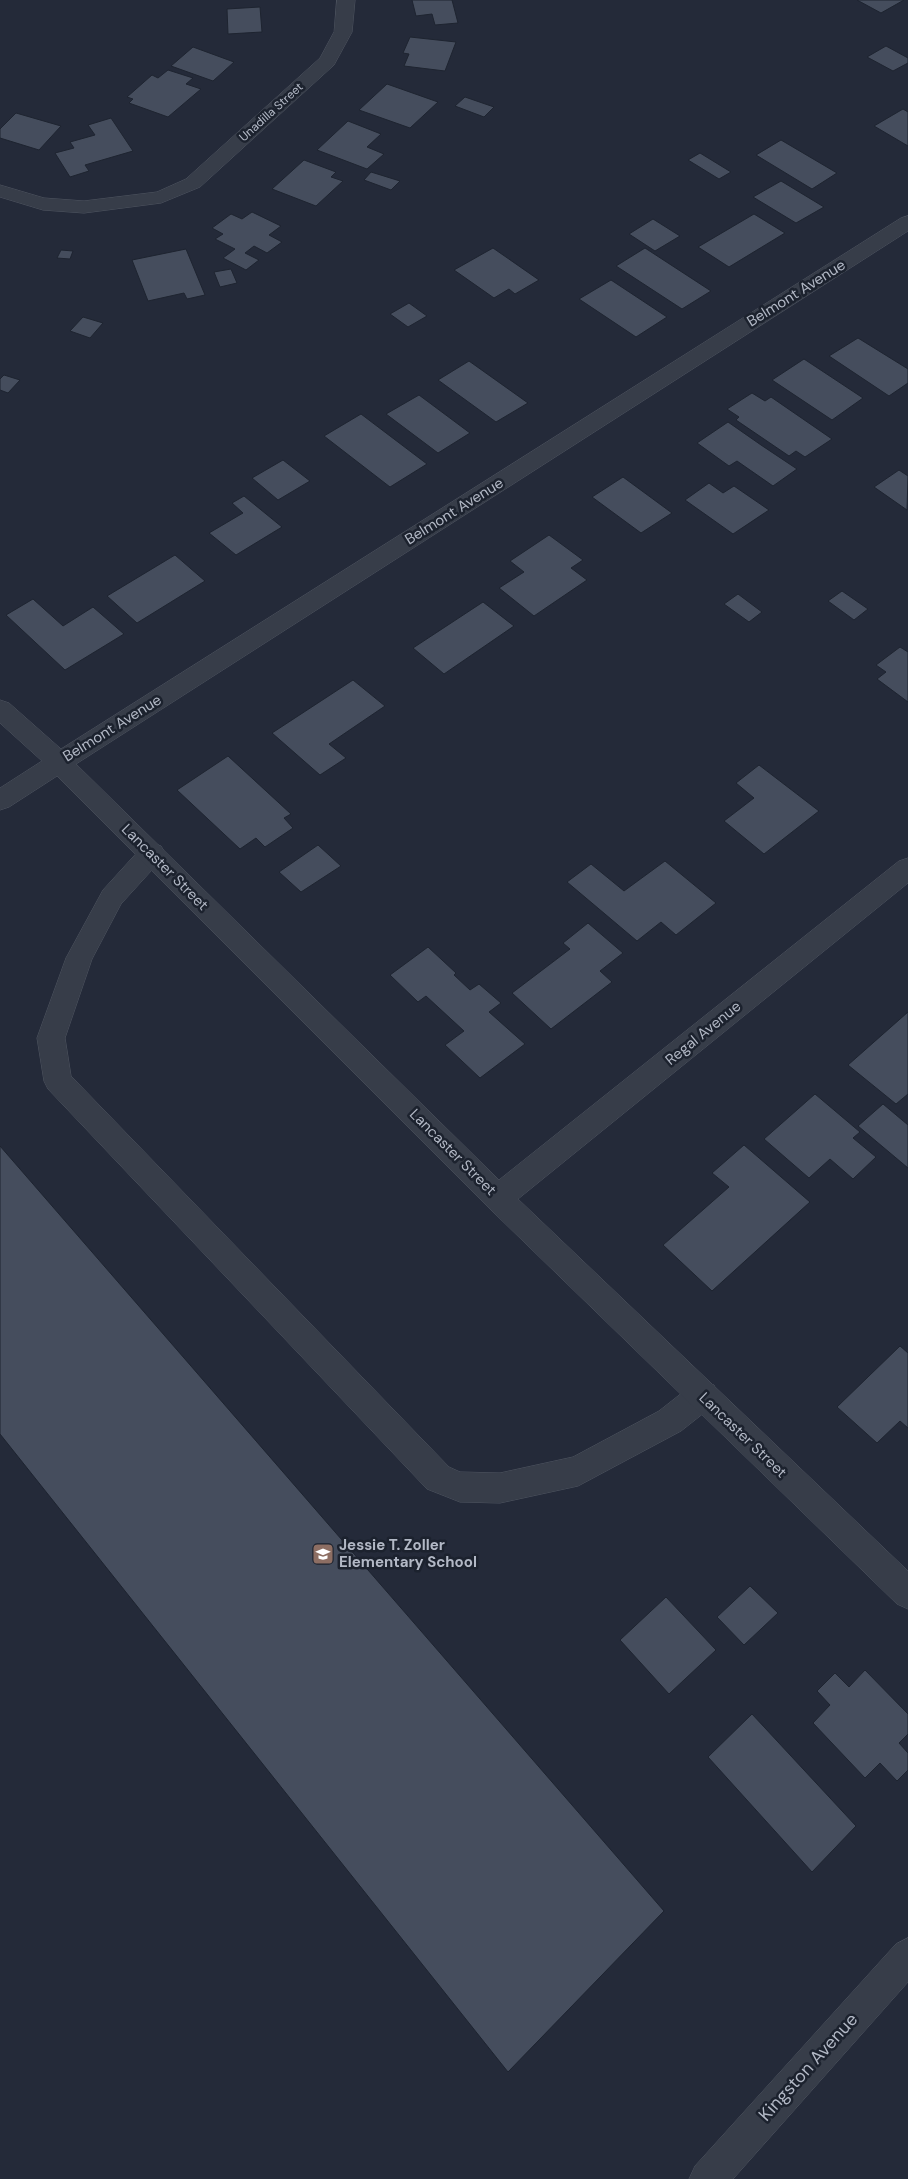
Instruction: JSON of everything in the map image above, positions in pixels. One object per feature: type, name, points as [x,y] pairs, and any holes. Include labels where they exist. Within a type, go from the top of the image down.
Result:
[{"type":"street","name":"Unadilla Street","points":[[0,191],[43,204],[84,207],[161,197],[193,183],[328,61],[343,32],[346,0]]},
{"type":"street","name":"Belmont Avenue","points":[[0,800],[908,222]]},
{"type":"street","name":"Lancaster Street","points":[[0,709],[59,762],[498,1198],[908,1593]]},
{"type":"street","points":[[152,853],[112,897],[80,958],[50,1038],[58,1081],[438,1478],[460,1487],[500,1488],[578,1471],[670,1421],[703,1395]]},
{"type":"street","name":"Regal Avenue","points":[[498,1198],[908,868]]},
{"type":"street","name":"Kingston Avenue","points":[[708,2179],[908,1956]]},
{"type":"building","points":[[412,0],[452,0],[458,23],[435,25],[432,14],[416,16]]},
{"type":"building","points":[[857,0],[904,0],[881,13]]},
{"type":"building","points":[[260,7],[262,32],[228,34],[227,9]]},
{"type":"building","points":[[410,37],[456,42],[445,71],[404,66],[409,54],[403,53]]},
{"type":"building","points":[[886,46],[908,58],[908,63],[893,71],[867,57]]},
{"type":"building","points":[[193,47],[234,62],[213,81],[171,66]]},
{"type":"building","points":[[168,70],[193,78],[186,84],[201,89],[168,117],[129,103],[133,99],[127,97],[152,75],[158,78]]},
{"type":"building","points":[[387,84],[438,102],[410,128],[359,110]]},
{"type":"building","points":[[465,97],[494,107],[484,117],[455,106]]},
{"type":"building","points":[[903,109],[908,112],[908,146],[874,126]]},
{"type":"building","points":[[16,113],[61,126],[39,150],[0,138],[0,129]]},
{"type":"building","points":[[111,118],[133,151],[85,165],[89,171],[70,177],[55,153],[74,148],[70,142],[95,135],[88,125]]},
{"type":"building","points":[[348,121],[381,134],[367,147],[384,154],[367,169],[317,150]]},
{"type":"building","points":[[781,140],[837,173],[812,189],[756,155]]},
{"type":"building","points":[[700,153],[731,172],[719,179],[688,160]]},
{"type":"building","points":[[304,160],[336,172],[331,177],[343,181],[316,206],[272,189]]},
{"type":"building","points":[[371,172],[400,181],[391,190],[364,180]]},
{"type":"building","points":[[781,181],[824,207],[796,223],[753,197]]},
{"type":"building","points":[[252,212],[281,226],[269,235],[282,242],[267,253],[254,246],[245,253],[259,260],[246,270],[223,258],[235,249],[215,239],[223,234],[212,228],[231,214],[242,219]]},
{"type":"building","points":[[754,214],[785,233],[729,267],[698,247]]},
{"type":"building","points":[[653,219],[680,236],[655,251],[629,234]]},
{"type":"building","points":[[493,248],[539,280],[515,294],[509,289],[494,298],[454,270]]},
{"type":"building","points":[[645,248],[711,291],[682,309],[616,266]]},
{"type":"building","points":[[186,249],[205,295],[187,299],[184,293],[148,301],[132,260]]},
{"type":"building","points":[[61,250],[73,251],[70,259],[57,258]]},
{"type":"building","points":[[231,269],[237,283],[220,287],[214,272]]},
{"type":"building","points":[[611,280],[667,317],[636,337],[579,299]]},
{"type":"building","points":[[409,303],[427,316],[408,327],[390,314]]},
{"type":"building","points":[[83,317],[103,323],[90,338],[70,331]]},
{"type":"building","points":[[858,338],[908,369],[908,383],[889,396],[829,356]]},
{"type":"building","points":[[804,359],[863,398],[832,420],[772,380]]},
{"type":"building","points":[[469,361],[528,403],[496,422],[438,380]]},
{"type":"building","points":[[4,375],[20,380],[8,393],[0,390],[0,379]]},
{"type":"building","points":[[752,393],[765,401],[771,397],[832,439],[805,457],[796,451],[789,456],[736,420],[739,417],[727,409]]},
{"type":"building","points":[[419,395],[470,433],[438,453],[386,414]]},
{"type":"building","points":[[361,414],[427,464],[390,487],[324,436]]},
{"type":"building","points":[[728,422],[797,469],[773,486],[737,461],[729,466],[697,443]]},
{"type":"building","points":[[283,460],[310,481],[278,500],[252,478]]},
{"type":"building","points":[[899,470],[908,476],[907,510],[874,487]]},
{"type":"building","points":[[623,477],[672,513],[641,533],[592,497]]},
{"type":"building","points":[[709,483],[723,493],[734,486],[769,510],[733,534],[685,500]]},
{"type":"building","points":[[244,496],[282,527],[236,555],[209,533],[243,513],[232,503]]},
{"type":"building","points":[[549,535],[583,560],[571,568],[587,580],[534,616],[499,588],[524,572],[510,561]]},
{"type":"building","points":[[175,555],[205,581],[137,623],[107,596]]},
{"type":"building","points":[[842,591],[868,609],[854,620],[828,601]]},
{"type":"building","points":[[738,594],[762,612],[749,622],[724,604]]},
{"type":"building","points":[[33,599],[63,626],[93,607],[124,634],[65,670],[6,615]]},
{"type":"building","points":[[483,602],[514,626],[444,674],[413,648]]},
{"type":"building","points":[[900,647],[908,652],[908,702],[877,679],[886,672],[876,665]]},
{"type":"building","points":[[353,680],[385,706],[329,744],[346,758],[320,775],[272,733]]},
{"type":"building","points":[[228,756],[291,814],[284,818],[293,828],[265,847],[256,838],[240,849],[177,790]]},
{"type":"building","points":[[759,765],[819,811],[764,854],[724,821],[754,798],[736,783]]},
{"type":"building","points":[[318,845],[341,866],[301,892],[279,872]]},
{"type":"building","points":[[665,861],[716,903],[676,935],[661,922],[637,941],[567,882],[591,864],[624,891]]},
{"type":"building","points":[[588,923],[623,953],[600,971],[612,982],[551,1029],[512,993],[570,949],[563,943]]},
{"type":"building","points":[[428,947],[456,973],[454,975],[470,990],[479,984],[501,1003],[489,1012],[525,1044],[480,1078],[445,1045],[464,1031],[426,996],[418,1002],[390,975]]},
{"type":"building","points":[[908,1012],[908,1094],[896,1104],[848,1065]]},
{"type":"building","points":[[815,1094],[860,1132],[853,1138],[876,1157],[853,1179],[830,1159],[809,1178],[764,1139]]},
{"type":"building","points":[[883,1104],[908,1125],[908,1168],[858,1126]]},
{"type":"building","points":[[744,1145],[810,1202],[712,1291],[663,1245],[729,1187],[712,1173]]},
{"type":"building","name":"Jessie T. Zoller Elementary School","points":[[0,1146],[664,1911],[508,2072],[0,1434]]},
{"type":"building","points":[[900,1346],[908,1353],[908,1428],[900,1421],[877,1443],[837,1407]]},
{"type":"building","points":[[750,1586],[778,1613],[744,1645],[717,1617]]},
{"type":"building","points":[[666,1597],[716,1650],[669,1694],[620,1640]]},
{"type":"building","points":[[865,1670],[908,1714],[908,1734],[899,1743],[908,1753],[908,1770],[897,1781],[880,1763],[865,1778],[813,1723],[830,1705],[817,1691],[835,1673],[849,1687]]},
{"type":"building","points":[[752,1714],[856,1826],[812,1872],[708,1757]]},
{"type":"place","name":"Jessie T. Zoller Elementary School","points":[[323,1554]]}]
